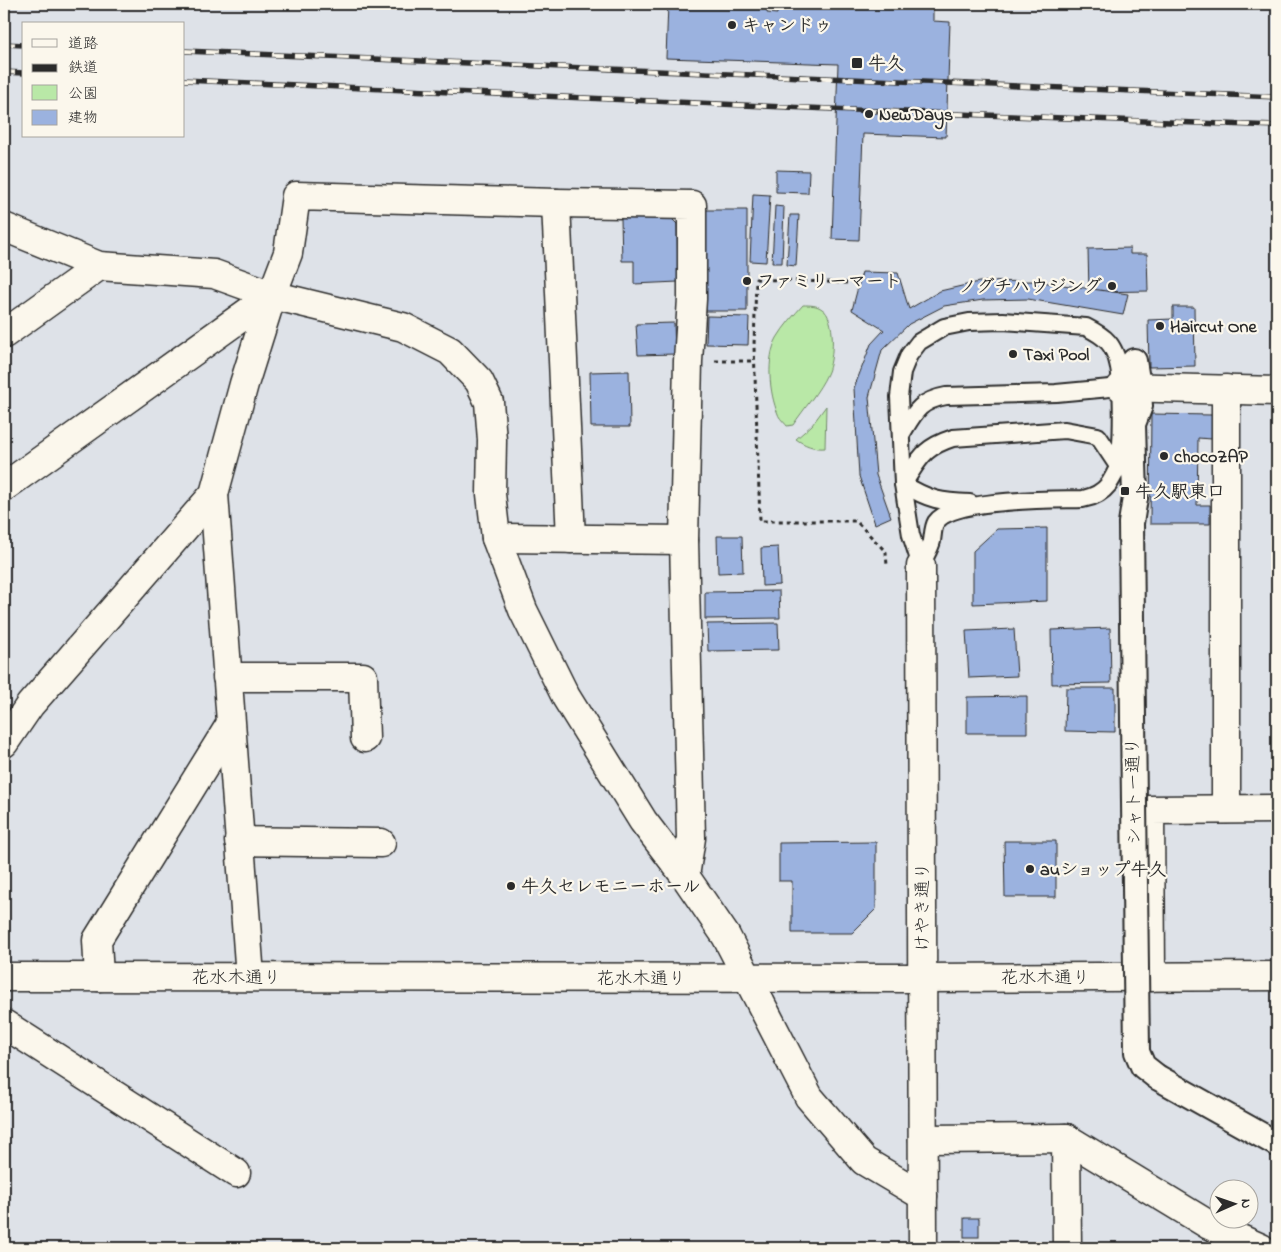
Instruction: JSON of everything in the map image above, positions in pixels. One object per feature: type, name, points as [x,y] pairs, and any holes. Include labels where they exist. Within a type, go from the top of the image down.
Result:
[{"type":"street","points":[[250,977],[214,494],[244,384],[272,295],[288,253],[296,196],[692,205],[692,299],[688,361],[684,540],[691,838],[685,876]]},
{"type":"street","points":[[556,203],[571,539]]},
{"type":"street","points":[[4,227],[99,266],[214,274],[272,295],[402,327],[450,352],[479,381],[489,402],[492,440],[491,494],[496,538],[523,610],[566,697],[643,821],[685,876],[726,936],[809,1097],[864,1161],[923,1196]]},
{"type":"street","points":[[4,334],[99,266]]},
{"type":"street","points":[[4,487],[272,295]]},
{"type":"street","points":[[1131,378],[1226,389],[1277,391]]},
{"type":"street","name":"シャトー通り","points":[[1131,378],[1140,406],[1134,424],[1135,498],[1131,523],[1137,1052],[1143,1066],[1157,1077],[1277,1144]]},
{"type":"street","points":[[1226,389],[1226,809]]},
{"type":"street","points":[[4,744],[30,705],[214,494]]},
{"type":"street","points":[[496,538],[684,540]]},
{"type":"street","name":"けやき通り","points":[[921,566],[923,1248]]},
{"type":"street","points":[[227,677],[364,677],[365,738]]},
{"type":"street","points":[[99,977],[97,940],[230,725]]},
{"type":"street","points":[[1150,977],[1150,810],[1277,809]]},
{"type":"street","points":[[239,841],[381,844]]},
{"type":"street","name":"花水木通り","points":[[4,976],[748,978],[1277,976]]},
{"type":"street","points":[[4,1024],[236,1173]]},
{"type":"street","points":[[923,1139],[1066,1138],[1209,1226],[1261,1248]]},
{"type":"street","points":[[1066,1138],[1066,1248]]},
{"type":"lane","points":[[1003,321],[1086,327],[1097,332],[1109,343],[1118,362],[1131,378],[1118,466],[1110,483],[1103,491],[1083,499],[986,504],[962,508],[935,523],[932,542],[921,566],[911,535],[903,484],[899,397],[902,372],[909,355],[919,342],[944,327],[969,322],[1003,321]]},
{"type":"lane","points":[[901,435],[922,404],[935,398],[946,396],[1056,393],[1131,378]]},
{"type":"lane","points":[[903,484],[924,452],[937,443],[953,438],[1065,430],[1098,436],[1118,466]]},
{"type":"lane","points":[[903,484],[920,495],[940,501],[986,504]]},
{"type":"path","points":[[847,282],[756,279],[754,346],[760,522],[856,521],[886,552],[886,566]]},
{"type":"path","points":[[688,361],[752,361]]},
{"type":"green space","points":[[803,305],[818,307],[827,314],[832,329],[831,359],[827,374],[816,393],[793,425],[787,426],[779,416],[772,396],[770,376],[771,355],[777,338]]},
{"type":"green space","points":[[826,406],[825,448],[809,446],[796,439],[812,425]]},
{"type":"building","points":[[668,4],[767,4],[767,13],[777,14],[777,4],[933,4],[933,21],[950,22],[946,137],[863,134],[859,240],[832,239],[838,64],[666,58]]},
{"type":"building","points":[[776,170],[809,171],[808,193],[776,192]]},
{"type":"building","points":[[753,194],[770,195],[766,262],[750,261]]},
{"type":"building","points":[[775,206],[784,207],[782,263],[772,263]]},
{"type":"building","points":[[705,210],[747,210],[747,311],[706,311]]},
{"type":"building","points":[[790,215],[799,215],[796,266],[787,265]]},
{"type":"building","points":[[669,216],[677,224],[678,282],[634,284],[634,261],[622,261],[621,218]]},
{"type":"building","points":[[1130,248],[1130,254],[1147,254],[1148,291],[1089,292],[1088,249]]},
{"type":"building","points":[[862,272],[898,273],[909,309],[940,291],[979,282],[1034,281],[1128,294],[1123,315],[1028,299],[983,300],[944,306],[909,324],[882,350],[869,397],[876,475],[891,517],[875,524],[859,476],[854,388],[871,344],[884,330],[852,310]]},
{"type":"building","points":[[1173,307],[1194,307],[1195,366],[1149,367],[1148,320],[1173,319]]},
{"type":"building","points":[[707,316],[749,317],[748,345],[706,344]]},
{"type":"building","points":[[674,323],[675,354],[638,355],[636,324]]},
{"type":"building","points":[[629,371],[630,427],[591,427],[590,372]]},
{"type":"building","points":[[1151,414],[1212,415],[1212,439],[1198,438],[1197,505],[1210,505],[1210,524],[1150,524]]},
{"type":"building","points":[[1047,528],[1047,601],[973,604],[973,551],[997,529]]},
{"type":"building","points":[[717,536],[742,536],[743,572],[718,573]]},
{"type":"building","points":[[778,547],[780,585],[762,586],[761,548]]},
{"type":"building","points":[[779,591],[780,618],[705,619],[705,592]]},
{"type":"building","points":[[778,623],[779,650],[708,651],[707,624]]},
{"type":"building","points":[[1110,628],[1111,683],[1052,684],[1051,630]]},
{"type":"building","points":[[1014,629],[1017,676],[969,678],[966,631]]},
{"type":"building","points":[[1066,688],[1115,688],[1115,732],[1065,731]]},
{"type":"building","points":[[1027,696],[1027,733],[967,733],[967,697]]},
{"type":"building","name":"auショップ牛久","points":[[1004,841],[1056,841],[1056,897],[1005,897]]},
{"type":"building","points":[[876,842],[876,909],[852,933],[792,933],[792,881],[779,881],[779,843]]},
{"type":"building","points":[[964,1218],[979,1218],[979,1237],[964,1237]]},
{"type":"railway","points":[[4,44],[22,45]]},
{"type":"railway","points":[[185,51],[1277,97]]},
{"type":"railway","points":[[4,72],[22,73]]},
{"type":"railway","points":[[185,80],[853,110],[1277,126]]},
{"type":"place","name":"キャンドゥ","points":[[732,25]]},
{"type":"place","name":"牛久","points":[[857,63]]},
{"type":"place","name":"NewDays","points":[[869,114]]},
{"type":"place","name":"ファミリーマート","points":[[747,281]]},
{"type":"place","name":"ノグチハウジング","points":[[1112,286]]},
{"type":"place","name":"Haircut One","points":[[1160,326]]},
{"type":"place","name":"Taxi Pool","points":[[1013,354]]},
{"type":"place","name":"chocoZAP","points":[[1164,456]]},
{"type":"place","name":"牛久駅東口","points":[[1125,491]]},
{"type":"place","name":"auショップ牛久","points":[[1030,869]]},
{"type":"place","name":"牛久セレモニーホール","points":[[511,886]]}]
